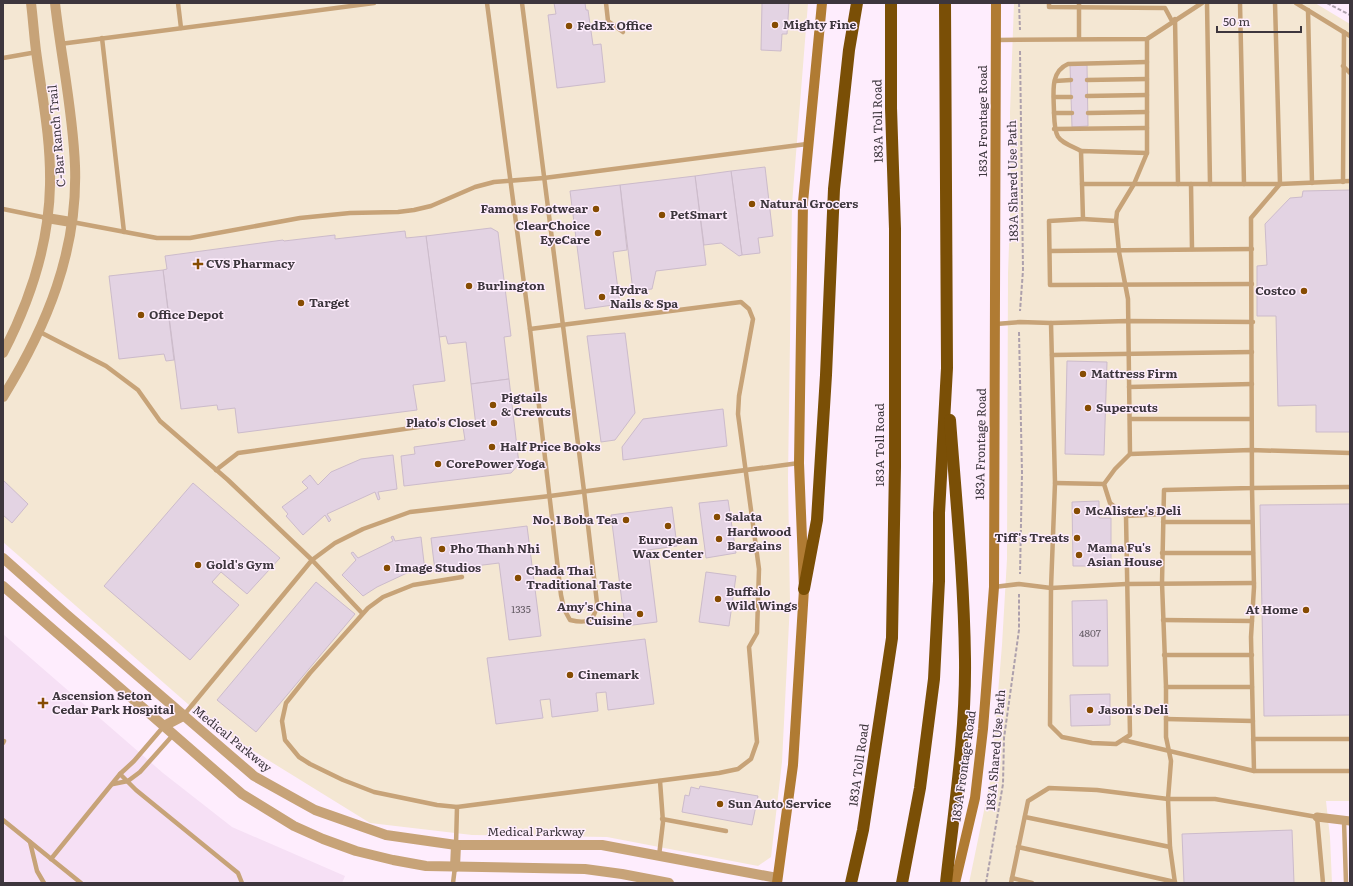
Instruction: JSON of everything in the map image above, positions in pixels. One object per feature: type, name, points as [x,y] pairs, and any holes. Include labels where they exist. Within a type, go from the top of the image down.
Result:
[{"type":"highway","points":[[804,589],[817,520],[826,375],[834,189],[849,50],[858,3]]},
{"type":"highway","name":"183A Toll Road","points":[[851,883],[863,830],[892,638],[895,467],[894,229],[890,108],[891,3]]},
{"type":"highway","points":[[902,883],[920,788],[934,679],[939,581],[939,513],[947,368],[945,3]]},
{"type":"highway","points":[[946,883],[962,740],[965,660],[963,594],[947,368]]},
{"type":"main road","points":[[777,881],[793,765],[804,589],[799,463],[803,202],[822,3]]},
{"type":"main road","name":"183A Frontage Road","points":[[955,883],[975,798],[983,729],[994,587],[996,3]]},
{"type":"street","name":"C-Bar Ranch Trail","points":[[3,353],[15,329],[33,285],[44,243],[50,186],[50,156],[31,3]]},
{"type":"street","name":"C-Bar Ranch Trail","points":[[3,397],[40,332],[60,279],[71,222],[75,166],[55,3]]},
{"type":"street","points":[[47,218],[71,222]]},
{"type":"street","name":"Medical Parkway","points":[[3,558],[183,716],[254,776],[315,810],[386,835],[456,845],[602,845],[777,881]]},
{"type":"street","points":[[3,586],[242,794],[294,826],[356,851],[426,866],[585,869],[669,883]]},
{"type":"street","points":[[164,726],[183,716]]},
{"type":"street","points":[[174,734],[183,716]]},
{"type":"street","points":[[1317,817],[1347,821]]},
{"type":"street","points":[[455,867],[456,845]]},
{"type":"lane","points":[[178,3],[181,28]]},
{"type":"lane","points":[[60,44],[374,3]]},
{"type":"lane","points":[[487,3],[509,180],[530,329],[564,609],[570,620],[581,622],[590,620],[596,614],[597,603],[522,3]]},
{"type":"lane","points":[[606,3],[608,22],[623,32]]},
{"type":"lane","points":[[1049,3],[1049,7],[1080,5],[1167,5],[1174,20],[1178,184]]},
{"type":"lane","points":[[996,40],[1020,41],[1079,38],[1147,39],[1202,3]]},
{"type":"lane","points":[[1207,3],[1210,184]]},
{"type":"lane","points":[[1240,3],[1244,184]]},
{"type":"lane","points":[[1254,771],[1252,621],[1254,583],[1251,450],[1253,322],[1252,218],[1280,184],[1275,3]]},
{"type":"lane","points":[[1296,3],[1350,36]]},
{"type":"lane","points":[[1079,38],[1080,5]]},
{"type":"lane","points":[[1308,10],[1312,183]]},
{"type":"lane","points":[[1343,182],[1344,32]]},
{"type":"lane","points":[[102,38],[124,232]]},
{"type":"lane","points":[[1130,454],[1128,299],[1119,250],[1116,221],[1117,212],[1134,184],[1147,153],[1147,39]]},
{"type":"lane","points":[[3,58],[36,52]]},
{"type":"lane","points":[[1147,62],[1068,64],[1060,67],[1055,77],[1054,97],[1054,133],[1060,141],[1081,151],[1147,153]]},
{"type":"lane","points":[[1343,66],[1350,73]]},
{"type":"lane","points":[[1087,80],[1147,79]]},
{"type":"lane","points":[[1055,81],[1071,80]]},
{"type":"lane","points":[[1087,96],[1147,95]]},
{"type":"lane","points":[[1054,97],[1071,97]]},
{"type":"lane","points":[[1088,113],[1147,112]]},
{"type":"lane","points":[[1054,113],[1072,113]]},
{"type":"lane","points":[[1054,129],[1147,128]]},
{"type":"lane","points":[[71,222],[157,238],[190,238],[300,218],[350,213],[414,210],[431,206],[475,187],[509,180],[544,178],[808,144]]},
{"type":"lane","points":[[1081,151],[1084,219]]},
{"type":"lane","points":[[1082,184],[1280,184],[1350,182]]},
{"type":"lane","points":[[1191,184],[1192,249]]},
{"type":"lane","points":[[3,209],[47,218]]},
{"type":"lane","points":[[1116,221],[1084,219],[1049,221],[1050,285],[1252,284]]},
{"type":"lane","points":[[1050,251],[1252,249]]},
{"type":"lane","points":[[462,577],[413,585],[383,597],[362,612],[286,703],[282,721],[285,740],[299,757],[343,780],[392,796],[457,807],[660,781],[738,769],[751,759],[757,742],[749,647],[757,633],[759,568],[738,414],[739,396],[753,320],[749,309],[741,302],[530,329]]},
{"type":"lane","points":[[996,324],[1020,322],[1051,323],[1128,321],[1253,322]]},
{"type":"lane","points":[[1051,323],[1055,483],[1051,588],[1050,725],[1062,737],[1092,743],[1116,744],[1130,735],[1126,584],[1126,516]]},
{"type":"lane","points":[[40,332],[106,366],[138,390],[160,421],[216,470],[312,560],[362,612]]},
{"type":"lane","points":[[1052,355],[1252,352]]},
{"type":"lane","points":[[1129,387],[1252,384]]},
{"type":"lane","points":[[1130,419],[1251,419]]},
{"type":"lane","points":[[216,470],[238,453],[439,424]]},
{"type":"lane","points":[[1104,484],[1115,468],[1130,454],[1251,450],[1350,453]]},
{"type":"lane","points":[[183,716],[312,560],[335,544],[363,529],[410,512],[550,496],[799,463]]},
{"type":"lane","points":[[1055,483],[1104,484]]},
{"type":"lane","points":[[1104,484],[1110,503],[1126,516],[1162,514]]},
{"type":"lane","points":[[1018,847],[1175,882],[1170,847],[1168,798],[1171,761],[1166,737],[1166,687],[1162,584],[1162,514],[1164,490],[1350,487]]},
{"type":"lane","points":[[1162,522],[1252,522]]},
{"type":"lane","points":[[1162,553],[1253,553]]},
{"type":"lane","points":[[994,587],[1020,584],[1051,588],[1126,584],[1254,583]]},
{"type":"lane","points":[[1163,620],[1252,621]]},
{"type":"lane","points":[[1164,655],[1252,655]]},
{"type":"lane","points":[[1166,687],[1252,686]]},
{"type":"lane","points":[[1166,719],[1253,721]]},
{"type":"lane","points":[[51,859],[120,774],[134,761],[164,726]]},
{"type":"lane","points":[[113,784],[128,782],[140,772],[174,734]]},
{"type":"lane","points":[[1253,739],[1350,739]]},
{"type":"lane","points":[[1123,740],[1254,771],[1350,770]]},
{"type":"lane","points":[[120,774],[234,869],[238,873],[242,883]]},
{"type":"lane","points":[[659,856],[662,819],[660,781]]},
{"type":"lane","points":[[1032,883],[1012,880],[1018,847],[1028,801],[1050,788],[1097,790],[1168,798],[1215,799],[1317,817],[1323,883]]},
{"type":"lane","points":[[456,845],[457,807]]},
{"type":"lane","points":[[1025,817],[1170,847]]},
{"type":"lane","points":[[662,819],[726,830]]},
{"type":"lane","points":[[3,820],[81,883]]},
{"type":"lane","points":[[1346,883],[1347,821]]},
{"type":"lane","points":[[30,842],[37,871],[44,883]]},
{"type":"lane","points":[[453,883],[455,867]]},
{"type":"path","points":[[1019,3],[1020,30]]},
{"type":"path","points":[[1327,3],[1350,16]]},
{"type":"path","name":"183A Shared Use Path","points":[[1020,51],[1023,270],[1020,311]]},
{"type":"path","points":[[1019,332],[1022,473],[1020,574]]},
{"type":"path","name":"183A Shared Use Path","points":[[986,883],[1003,784],[1004,738],[1019,630],[1019,594]]},
{"type":"shaded area","points":[[3,3],[808,3],[792,204],[788,479],[790,603],[782,762],[771,857],[758,866],[607,837],[472,835],[370,823],[213,726],[3,542]]},
{"type":"shaded area","points":[[1014,3],[1315,3],[1350,24],[1350,801],[1326,801],[1330,837],[1332,883],[969,883],[991,777],[1002,645],[1007,559],[1008,273],[1011,193],[1010,112]]},
{"type":"shaded area","name":"Ascension Seton Cedar Park Hospital","points":[[3,634],[163,773],[232,827],[345,876],[342,883],[3,883]]},
{"type":"building","points":[[554,3],[585,3],[586,10],[588,10],[593,45],[601,44],[605,82],[557,88],[548,15],[556,14]]},
{"type":"building","points":[[762,3],[789,3],[787,34],[782,34],[781,51],[761,50]]},
{"type":"building","points":[[1070,65],[1087,65],[1088,126],[1072,127]]},
{"type":"building","name":"Natural Grocers","points":[[765,167],[773,236],[758,238],[760,253],[742,255],[731,171]]},
{"type":"building","points":[[731,171],[742,255],[739,256],[721,243],[704,245],[695,176]]},
{"type":"building","name":"PetSmart","points":[[695,176],[706,265],[656,271],[652,289],[633,291],[620,185]]},
{"type":"building","points":[[620,185],[627,250],[613,252],[620,304],[585,309],[570,191]]},
{"type":"building","name":"Costco","points":[[1350,190],[1350,432],[1316,432],[1316,405],[1278,406],[1276,316],[1257,316],[1257,266],[1267,265],[1265,224],[1290,198],[1302,197],[1303,191]]},
{"type":"building","name":"Burlington","points":[[491,228],[498,232],[511,336],[504,337],[509,379],[471,384],[466,342],[448,344],[446,336],[439,337],[426,236]]},
{"type":"building","name":"Target","points":[[405,231],[406,238],[426,236],[445,381],[413,385],[417,410],[238,433],[235,408],[218,410],[217,405],[181,409],[163,270],[167,269],[165,256],[283,240],[335,235],[335,239]]},
{"type":"building","name":"Office Depot","points":[[163,270],[174,360],[166,361],[164,354],[119,359],[109,276]]},
{"type":"building","points":[[625,333],[635,413],[615,440],[601,442],[587,336]]},
{"type":"building","points":[[1067,361],[1107,362],[1104,455],[1065,454]]},
{"type":"building","points":[[509,379],[519,464],[511,473],[404,486],[401,456],[415,454],[414,447],[465,440],[463,427],[476,426],[471,384]]},
{"type":"building","points":[[723,409],[727,446],[623,460],[622,447],[643,419]]},
{"type":"building","points":[[393,455],[397,489],[378,492],[380,499],[378,500],[375,492],[327,514],[331,520],[329,522],[325,515],[303,535],[286,516],[288,514],[282,507],[308,488],[302,482],[310,475],[318,485],[331,472],[361,459]]},
{"type":"building","points":[[3,480],[28,504],[12,523],[3,515]]},
{"type":"building","name":"Gold's Gym","points":[[193,483],[280,558],[247,594],[221,572],[212,582],[239,605],[190,660],[104,586]]},
{"type":"building","points":[[728,500],[736,553],[706,558],[699,503]]},
{"type":"building","points":[[1099,501],[1099,518],[1111,518],[1111,566],[1073,566],[1072,502]]},
{"type":"building","name":"At Home","points":[[1350,504],[1350,715],[1264,716],[1260,505]]},
{"type":"building","points":[[672,507],[677,546],[648,550],[657,622],[625,626],[611,515]]},
{"type":"building","points":[[527,526],[541,636],[509,640],[499,563],[435,571],[431,538]]},
{"type":"building","name":"Image Studios","points":[[393,536],[395,541],[421,537],[425,571],[407,573],[377,587],[363,596],[342,575],[356,560],[351,553],[353,552],[358,558],[393,541],[391,537]]},
{"type":"building","name":"Buffalo Wild Wings","points":[[706,572],[736,576],[729,626],[699,622]]},
{"type":"building","points":[[316,582],[355,614],[256,732],[217,700]]},
{"type":"building","points":[[1107,600],[1108,666],[1073,666],[1072,601]]},
{"type":"building","name":"Cinemark","points":[[645,639],[654,704],[608,710],[606,692],[596,693],[598,711],[552,717],[550,699],[540,700],[543,718],[496,724],[487,658]]},
{"type":"building","name":"Jason's Deli","points":[[1110,694],[1110,725],[1071,726],[1070,695]]},
{"type":"building","name":"Sun Auto Service","points":[[700,786],[758,796],[752,825],[682,812],[685,795],[689,796],[691,787],[699,789]]},
{"type":"building","points":[[1292,830],[1294,883],[1184,883],[1182,834]]},
{"type":"place","name":"Mighty Fine","points":[[775,25]]},
{"type":"place","name":"FedEx Office","points":[[569,26]]},
{"type":"place","name":"Natural Grocers","points":[[752,204]]},
{"type":"place","name":"Famous Footwear","points":[[596,209]]},
{"type":"place","name":"PetSmart","points":[[662,215]]},
{"type":"place","name":"ClearChoice EyeCare","points":[[598,233]]},
{"type":"place","name":"CVS Pharmacy","points":[[198,264]]},
{"type":"place","name":"Burlington","points":[[469,286]]},
{"type":"place","name":"Costco","points":[[1304,291]]},
{"type":"place","name":"Hydra Nails & Spa","points":[[602,297]]},
{"type":"place","name":"Target","points":[[301,303]]},
{"type":"place","name":"Office Depot","points":[[141,315]]},
{"type":"place","name":"Mattress Firm","points":[[1083,374]]},
{"type":"place","name":"Pigtails & Crewcuts","points":[[493,405]]},
{"type":"place","name":"Supercuts","points":[[1088,408]]},
{"type":"place","name":"Plato's Closet","points":[[494,423]]},
{"type":"place","name":"Half Price Books","points":[[492,447]]},
{"type":"place","name":"CorePower Yoga","points":[[438,464]]},
{"type":"place","name":"McAlister's Deli","points":[[1077,511]]},
{"type":"place","name":"Salata","points":[[717,517]]},
{"type":"place","name":"No. 1 Boba Tea","points":[[626,520]]},
{"type":"place","name":"European Wax Center","points":[[668,526]]},
{"type":"place","name":"Tiff's Treats","points":[[1077,538]]},
{"type":"place","name":"Hardwood Bargains","points":[[719,539]]},
{"type":"place","name":"Pho Thanh Nhi","points":[[442,549]]},
{"type":"place","name":"Mama Fu's Asian House","points":[[1079,555]]},
{"type":"place","name":"Gold's Gym","points":[[198,565]]},
{"type":"place","name":"Image Studios","points":[[387,568]]},
{"type":"place","name":"Chada Thai Traditional Taste","points":[[518,578]]},
{"type":"place","name":"Buffalo Wild Wings","points":[[718,599]]},
{"type":"place","name":"At Home","points":[[1306,610]]},
{"type":"place","name":"Amy's China Cuisine","points":[[640,614]]},
{"type":"place","name":"Cinemark","points":[[570,675]]},
{"type":"place","name":"Ascension Seton Cedar Park Hospital","points":[[43,703]]},
{"type":"place","name":"Jason's Deli","points":[[1090,710]]},
{"type":"place","name":"Sun Auto Service","points":[[720,804]]}]
